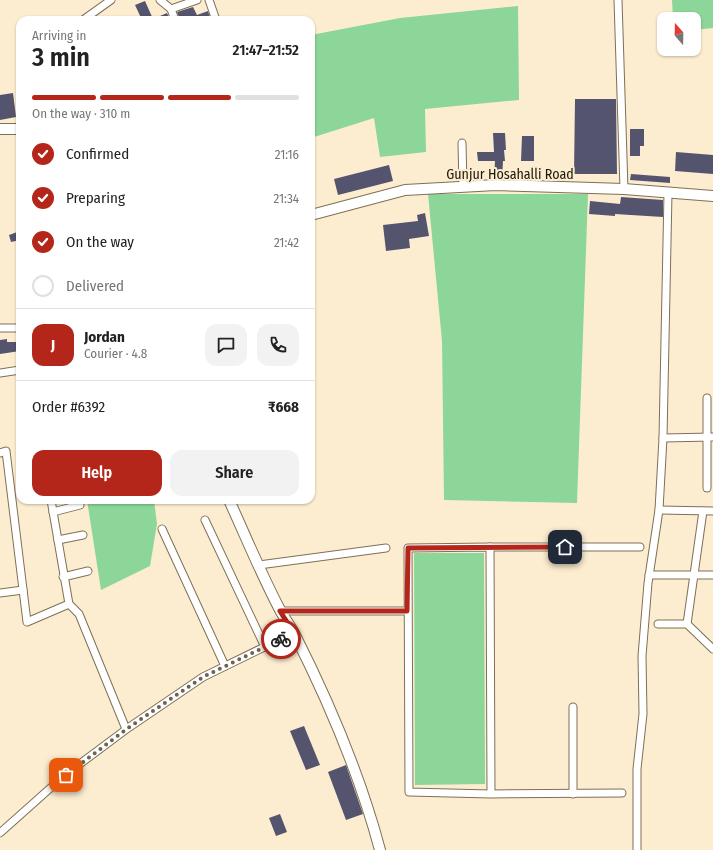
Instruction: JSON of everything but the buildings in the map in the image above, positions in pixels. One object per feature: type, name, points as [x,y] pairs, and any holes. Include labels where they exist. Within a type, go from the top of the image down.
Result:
[{"type":"street","points":[[88,16],[111,0]]},
{"type":"street","points":[[160,0],[171,9],[174,16]]},
{"type":"street","points":[[171,9],[197,0]]},
{"type":"street","points":[[209,0],[215,16]]},
{"type":"street","points":[[618,0],[624,189]]},
{"type":"street","points":[[94,12],[95,16]]},
{"type":"street","points":[[0,128],[16,129]]},
{"type":"street","points":[[462,143],[463,187]]},
{"type":"street","name":"Gunjur Hosahalli Road","points":[[315,215],[405,190],[463,187],[507,185],[624,189],[713,196]]},
{"type":"street","points":[[637,850],[637,769],[643,714],[642,656],[649,575],[659,510],[663,438],[668,192]]},
{"type":"street","points":[[0,328],[16,328]]},
{"type":"street","points":[[0,373],[16,371]]},
{"type":"street","points":[[707,398],[710,437],[707,488]]},
{"type":"street","points":[[663,438],[710,437]]},
{"type":"street","points":[[0,453],[6,452],[27,622],[69,604]]},
{"type":"street","points":[[52,504],[63,577],[69,604],[79,614],[126,729]]},
{"type":"street","points":[[231,504],[280,611],[293,632],[328,706],[351,761],[372,821],[380,850]]},
{"type":"street","points":[[53,512],[80,505]]},
{"type":"street","points":[[659,510],[713,512]]},
{"type":"street","points":[[687,624],[703,511]]},
{"type":"street","points":[[205,520],[265,647]]},
{"type":"street","points":[[162,529],[225,666]]},
{"type":"street","points":[[58,540],[83,535]]},
{"type":"street","points":[[490,547],[491,794]]},
{"type":"street","points":[[622,793],[491,794],[409,792],[407,611],[408,548],[640,547]]},
{"type":"street","points":[[259,565],[386,548]]},
{"type":"street","points":[[63,577],[88,571]]},
{"type":"street","points":[[649,575],[713,575]]},
{"type":"street","points":[[0,593],[23,590]]},
{"type":"street","points":[[280,611],[407,611]]},
{"type":"street","points":[[658,624],[687,624],[713,649]]},
{"type":"street","points":[[0,833],[66,775],[126,729],[203,677],[293,632]]},
{"type":"street","points":[[573,707],[573,794]]},
{"type":"green space","points":[[672,0],[713,0],[713,28],[701,29],[701,12],[673,12]]},
{"type":"green space","points":[[518,6],[519,100],[425,109],[426,152],[380,157],[374,118],[315,137],[315,34],[400,18]]},
{"type":"green space","points":[[428,194],[588,194],[577,503],[444,500],[442,341]]},
{"type":"green space","points":[[88,504],[154,504],[157,524],[150,566],[101,590]]},
{"type":"green space","points":[[414,553],[484,553],[485,784],[415,785]]},
{"type":"way so far","points":[[66,775],[128,728],[203,677],[281,639]]},
{"type":"route","points":[[281,639],[293,632],[280,611],[407,611],[408,548],[565,547]]}]
